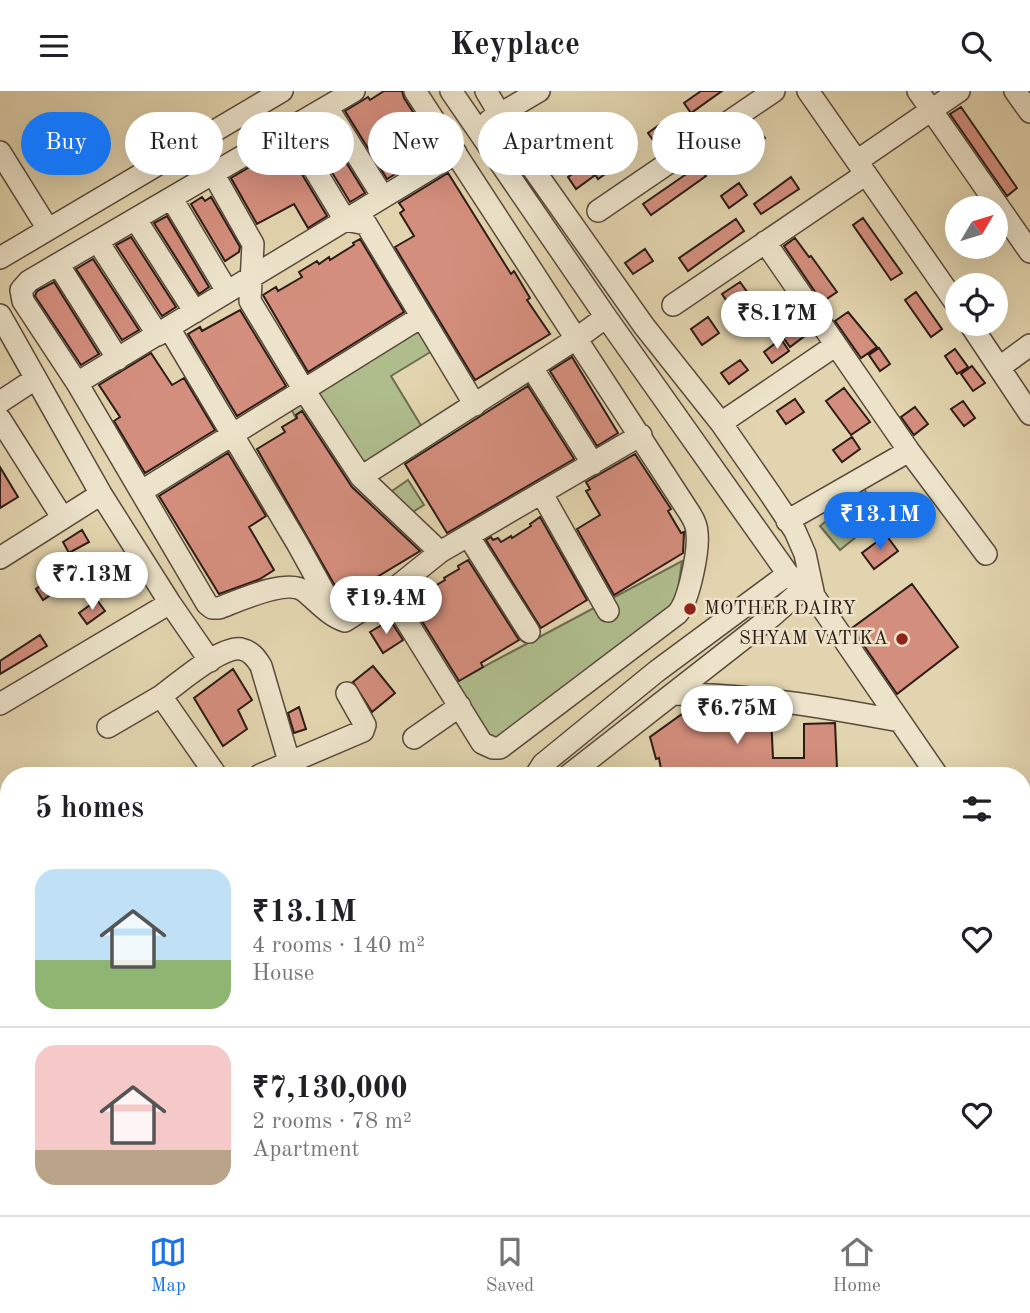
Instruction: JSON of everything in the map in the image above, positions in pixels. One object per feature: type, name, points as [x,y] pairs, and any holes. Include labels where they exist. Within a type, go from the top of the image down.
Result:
[{"type":"street","points":[[0,258],[282,91]]},
{"type":"street","points":[[319,112],[354,91]]},
{"type":"street","points":[[415,91],[429,112]]},
{"type":"street","points":[[451,91],[606,317],[932,767]]},
{"type":"street","points":[[486,91],[499,112]]},
{"type":"street","points":[[503,112],[539,91]]},
{"type":"street","points":[[598,211],[774,91]]},
{"type":"street","points":[[808,91],[945,288]]},
{"type":"street","points":[[918,91],[1029,247]]},
{"type":"street","points":[[673,305],[765,242],[959,91]]},
{"type":"street","points":[[1015,91],[1030,112]]},
{"type":"street","points":[[327,107],[383,197]]},
{"type":"street","points":[[0,152],[48,229]]},
{"type":"street","points":[[389,593],[482,743],[493,748],[500,747],[683,608],[689,592],[698,535],[695,523],[641,435],[464,165]]},
{"type":"street","points":[[440,552],[361,477],[250,301],[253,244],[214,175],[29,281],[22,290],[23,301],[77,383],[201,595],[212,608],[288,586],[301,588],[345,621],[389,593],[440,552],[641,435]]},
{"type":"street","points":[[318,175],[345,220],[366,224],[475,405]]},
{"type":"street","points":[[77,383],[420,175]]},
{"type":"street","points":[[538,175],[644,326],[721,423],[787,521],[805,554],[802,586],[771,617],[579,767]]},
{"type":"street","points":[[172,199],[228,292]]},
{"type":"street","points":[[136,220],[195,312]]},
{"type":"street","points":[[98,242],[233,434],[339,619]]},
{"type":"street","points":[[765,242],[909,451],[986,554]]},
{"type":"street","points":[[58,264],[118,359]]},
{"type":"street","points":[[0,315],[101,494],[210,661]]},
{"type":"street","points":[[142,491],[421,317]]},
{"type":"street","points":[[361,477],[532,368],[606,317]]},
{"type":"street","points":[[978,336],[1030,415]]},
{"type":"street","points":[[721,423],[836,345]]},
{"type":"street","points":[[1000,367],[1030,345]]},
{"type":"street","points":[[532,368],[593,464]]},
{"type":"street","points":[[0,402],[35,379]]},
{"type":"street","points":[[0,419],[62,517]]},
{"type":"street","points":[[787,521],[909,451]]},
{"type":"street","points":[[0,558],[101,494]]},
{"type":"street","points":[[542,494],[608,611]]},
{"type":"street","points":[[469,537],[528,632]]},
{"type":"street","points":[[541,767],[647,679],[802,586]]},
{"type":"street","points":[[0,704],[170,603]]},
{"type":"street","points":[[108,727],[160,696],[210,661],[230,650],[242,649],[255,655],[261,666],[291,767]]},
{"type":"street","points":[[647,679],[668,698],[704,694],[790,702],[900,721]]},
{"type":"street","points":[[293,767],[365,729],[346,693]]},
{"type":"street","points":[[160,696],[210,767]]},
{"type":"street","points":[[414,738],[460,706]]},
{"type":"green space","points":[[414,331],[430,336],[437,348],[391,376],[425,432],[361,477],[319,406],[297,420],[289,405]]},
{"type":"green space","points":[[408,480],[424,505],[408,515],[392,491]]},
{"type":"green space","points":[[864,489],[883,515],[840,550],[820,526]]},
{"type":"green space","points":[[682,561],[676,605],[501,740],[485,736],[455,682]]},
{"type":"building","points":[[384,91],[402,91],[413,112],[368,112],[368,148],[354,126],[354,112],[345,111],[368,97],[370,100]]},
{"type":"building","points":[[701,91],[722,91],[692,112],[684,103]]},
{"type":"building","points":[[961,107],[1017,188],[1007,196],[950,114]]},
{"type":"building","points":[[237,174],[302,175],[327,216],[308,228],[294,204],[257,224],[231,178]]},
{"type":"building","points":[[334,175],[354,175],[365,193],[350,202]]},
{"type":"building","points":[[445,175],[449,175],[511,274],[514,271],[530,298],[527,300],[550,334],[475,380],[395,247],[414,236],[400,213],[404,210],[399,203]]},
{"type":"building","points":[[571,175],[594,176],[576,189],[568,177]]},
{"type":"building","points":[[685,175],[706,176],[651,215],[643,204]]},
{"type":"building","points":[[791,177],[799,189],[761,214],[754,204]]},
{"type":"building","points":[[739,183],[747,195],[729,208],[721,196]]},
{"type":"building","points":[[202,197],[205,201],[211,197],[240,247],[239,252],[225,261],[191,204]]},
{"type":"building","points":[[167,216],[209,287],[199,294],[154,223]]},
{"type":"building","points":[[863,218],[902,273],[891,280],[853,225]]},
{"type":"building","points":[[736,219],[744,231],[688,271],[679,258]]},
{"type":"building","points":[[131,237],[176,307],[162,316],[116,245]]},
{"type":"building","points":[[795,238],[837,292],[822,302],[784,246]]},
{"type":"building","points":[[360,239],[404,312],[308,372],[263,295],[276,287],[278,291],[302,277],[299,272],[317,261],[319,264],[329,257],[330,260]]},
{"type":"building","points":[[645,249],[653,261],[633,274],[625,263]]},
{"type":"building","points":[[93,259],[139,330],[122,340],[76,269]]},
{"type":"building","points":[[54,282],[99,354],[81,365],[35,296],[37,291]]},
{"type":"building","points":[[740,282],[748,293],[730,306],[722,294]]},
{"type":"building","points":[[916,292],[942,329],[931,337],[905,300]]},
{"type":"building","points":[[240,310],[286,386],[237,416],[188,334],[200,327],[202,331]]},
{"type":"building","points":[[848,312],[877,347],[861,358],[835,321]]},
{"type":"building","points":[[708,317],[719,333],[702,345],[691,329]]},
{"type":"building","points":[[798,324],[806,335],[790,347],[782,336]]},
{"type":"building","points":[[781,339],[789,351],[772,363],[764,352]]},
{"type":"building","points":[[879,348],[890,364],[880,371],[869,355]]},
{"type":"building","points":[[955,349],[968,367],[957,374],[945,356]]},
{"type":"building","points":[[151,353],[172,385],[184,378],[215,430],[145,473],[114,421],[120,417],[99,385]]},
{"type":"building","points":[[572,357],[618,433],[597,446],[550,371]]},
{"type":"building","points":[[740,360],[748,370],[729,384],[721,373]]},
{"type":"building","points":[[972,366],[985,383],[973,391],[961,374]]},
{"type":"building","points":[[528,386],[574,459],[447,533],[405,464]]},
{"type":"building","points":[[844,388],[870,422],[851,435],[826,401]]},
{"type":"building","points":[[795,399],[804,412],[786,424],[777,411]]},
{"type":"building","points":[[963,401],[975,418],[964,426],[951,409]]},
{"type":"building","points":[[915,407],[928,424],[914,435],[901,417]]},
{"type":"building","points":[[302,411],[352,487],[420,551],[342,598],[257,449],[285,432],[282,427],[297,418],[296,415]]},
{"type":"building","points":[[852,437],[860,449],[842,462],[833,450]]},
{"type":"building","points":[[228,453],[266,516],[249,527],[274,570],[260,579],[219,594],[159,496]]},
{"type":"building","points":[[635,454],[671,509],[668,511],[681,533],[684,532],[683,553],[614,595],[577,529],[600,515],[586,491],[590,489],[586,482]]},
{"type":"building","points":[[0,467],[18,497],[0,508]]},
{"type":"building","points":[[540,517],[587,600],[541,628],[486,540],[491,537],[493,540],[498,538],[501,542],[511,536],[512,538]]},
{"type":"building","points":[[82,530],[89,542],[69,553],[63,542]]},
{"type":"building","points":[[886,535],[898,551],[874,569],[862,553]]},
{"type":"building","points":[[468,560],[519,640],[481,663],[483,667],[459,681],[407,597],[421,588],[424,592],[445,580],[444,578]]},
{"type":"building","points":[[54,576],[62,587],[43,600],[36,589]]},
{"type":"building","name":"SHYAM VATIKA","points":[[912,584],[958,647],[897,694],[852,628]]},
{"type":"building","points":[[97,600],[105,611],[87,624],[79,613]]},
{"type":"building","points":[[390,620],[403,640],[383,653],[370,632]]},
{"type":"building","points":[[40,635],[47,646],[0,674],[0,661]]},
{"type":"building","points":[[373,666],[395,693],[372,712],[353,682]]},
{"type":"building","points":[[233,669],[252,700],[238,710],[247,729],[223,746],[194,698]]},
{"type":"building","points":[[299,707],[306,729],[294,733],[288,713]]},
{"type":"building","points":[[714,710],[771,716],[773,758],[804,758],[804,724],[835,723],[837,767],[661,767],[650,737],[682,714]]},
{"type":"place","name":"MOTHER DAIRY","points":[[690,609]]},
{"type":"place","name":"SHYAM VATIKA","points":[[902,639]]}]
